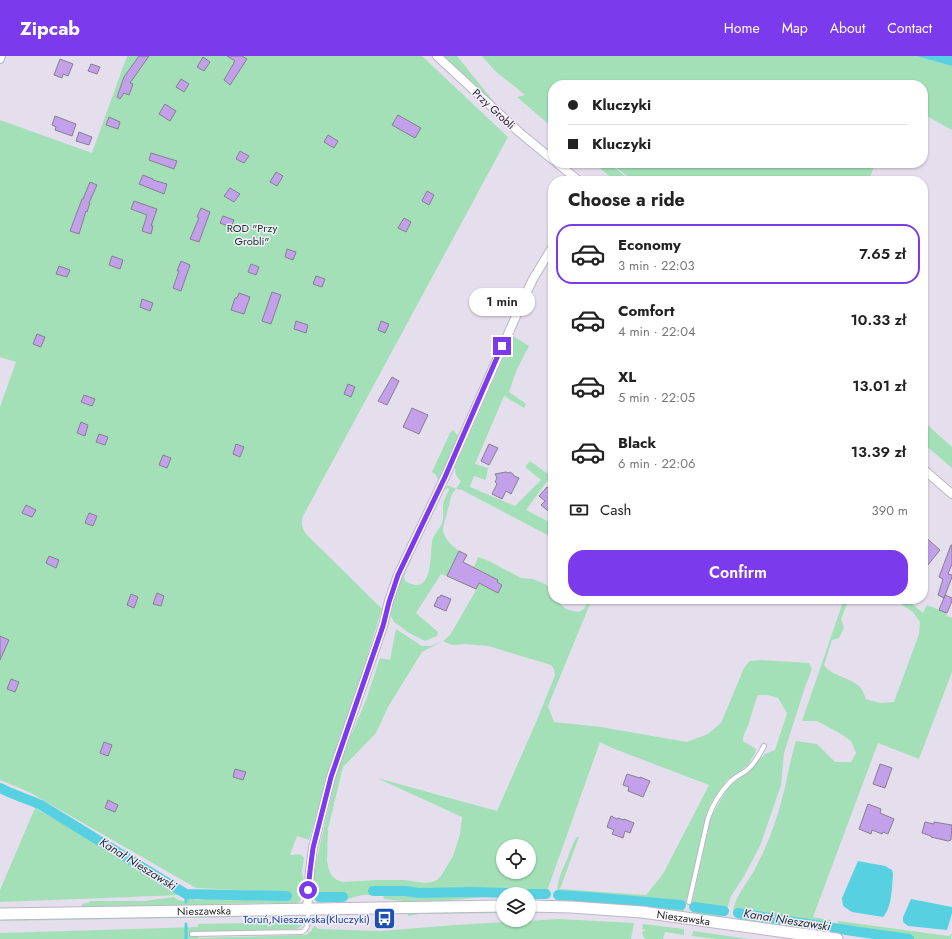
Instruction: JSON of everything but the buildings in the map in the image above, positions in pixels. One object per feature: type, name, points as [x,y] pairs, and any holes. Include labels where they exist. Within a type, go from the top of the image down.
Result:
[{"type":"main road","name":"Nieszawska","points":[[0,914],[496,906]]},
{"type":"main road","name":"Nieszawska","points":[[536,906],[642,912],[837,939]]},
{"type":"street","name":"Przy Grobli","points":[[437,56],[519,132],[548,156]]},
{"type":"street","points":[[563,168],[572,176]]},
{"type":"street","points":[[307,909],[313,848],[331,777],[383,626],[398,575],[445,477],[533,278],[548,254]]},
{"type":"street","points":[[928,473],[952,494]]},
{"type":"lane","points":[[689,902],[708,818],[713,805],[720,792],[732,780],[747,770],[756,760],[764,746]]},
{"type":"lane","points":[[192,934],[302,932],[308,925],[307,909]]},
{"type":"green space","name":"ROD \"Przy Grobli\"","points":[[127,56],[422,56],[508,137],[303,516],[302,526],[307,535],[382,609],[309,840],[297,836],[290,855],[300,854],[304,858],[302,872],[304,881],[303,896],[300,901],[295,904],[213,904],[212,906],[82,908],[82,904],[90,901],[144,901],[174,897],[182,901],[187,901],[187,896],[192,896],[195,900],[207,899],[210,895],[276,897],[277,895],[257,894],[257,891],[196,888],[29,792],[0,780],[0,407],[16,362],[0,357],[0,120],[92,153]]},
{"type":"green space","points":[[442,56],[457,56],[507,118]]},
{"type":"green space","points":[[482,56],[916,56],[952,66],[952,130],[928,117],[928,80],[548,80],[548,124],[517,97],[525,95],[494,70]]},
{"type":"green space","points":[[600,168],[615,168],[625,176],[609,176]]},
{"type":"green space","points":[[617,168],[873,168],[871,176],[627,176]]},
{"type":"green space","points":[[513,336],[529,346],[517,369],[509,392],[526,404],[524,408],[504,396],[475,464],[488,468],[486,480],[474,476],[470,487],[515,506],[541,480],[525,467],[530,461],[548,474],[548,480],[526,510],[548,521],[548,535],[462,490],[456,489],[461,481],[456,475],[455,467]]},
{"type":"green space","points":[[928,425],[952,447],[952,468],[928,447]]},
{"type":"green space","points":[[453,430],[459,437],[439,481],[432,472],[450,433]]},
{"type":"green space","points":[[445,486],[450,486],[456,489],[452,494],[443,532],[450,544],[459,551],[447,576],[441,574],[416,613],[438,632],[437,636],[425,641],[409,633],[394,622],[390,614],[395,593],[424,528],[404,576],[405,581],[414,585],[421,584],[425,580],[430,565],[432,542],[442,523],[444,503],[449,490],[448,488],[443,490]]},
{"type":"green space","points":[[478,557],[489,561],[521,578],[533,579],[547,585],[548,604],[560,604],[571,611],[579,612],[586,604],[590,604],[548,706],[554,722],[601,727],[687,742],[708,734],[721,723],[744,668],[750,661],[761,660],[809,663],[812,669],[784,753],[781,785],[760,846],[744,876],[731,896],[726,913],[723,917],[693,915],[692,902],[711,817],[728,787],[765,754],[775,750],[787,713],[778,698],[768,695],[758,695],[744,736],[743,741],[756,749],[755,753],[748,765],[727,780],[710,805],[684,911],[681,912],[560,902],[557,891],[559,879],[577,837],[579,837],[560,889],[646,895],[663,874],[709,785],[600,742],[547,891],[536,892],[536,887],[496,887],[496,896],[423,903],[422,901],[420,903],[384,899],[383,895],[362,895],[337,902],[327,902],[327,905],[315,900],[312,880],[339,763],[366,700],[380,658],[390,660],[396,629],[422,646],[431,646],[443,641],[450,635],[475,592],[484,572],[474,567]],"holes":[[[443,641],[452,645],[465,644],[488,646],[551,665],[554,669],[555,675],[537,720],[497,811],[377,778],[462,817],[460,834],[453,856],[441,876],[432,882],[425,883],[405,880],[343,882],[337,880],[332,876],[327,861],[328,829],[343,767],[376,733],[388,707],[422,652]]]},
{"type":"green space","points":[[842,604],[847,604],[841,619],[844,628],[839,638],[832,640],[824,665],[831,672],[851,681],[861,688],[866,699],[880,703],[894,702],[919,634],[920,622],[913,612],[901,604],[912,604],[923,613],[927,605],[947,613],[946,616],[952,618],[952,672],[919,759],[878,743],[813,917],[831,920],[831,925],[827,933],[740,920],[733,911],[738,897],[753,872],[772,832],[781,804],[796,741],[817,744],[835,762],[851,762],[856,753],[851,741],[841,734],[817,721],[802,721]]},
{"type":"green space","points":[[35,808],[146,870],[181,895],[0,902],[0,890]]},
{"type":"green space","points":[[496,911],[496,913],[420,914],[408,916],[408,914],[419,912]]},
{"type":"green space","points":[[300,916],[0,921],[0,919]]},
{"type":"green space","points":[[560,919],[634,923],[631,939],[0,939],[0,933],[198,927],[198,924],[295,922],[299,925],[302,924],[296,929],[198,932],[198,938],[306,935],[314,926],[319,929],[381,931],[496,923],[496,927],[536,927],[536,920]]},
{"type":"green space","points":[[838,921],[949,936],[952,934],[951,939],[876,939],[842,934],[839,932]]},
{"type":"green space","points":[[643,924],[684,929],[684,935],[665,932],[663,939],[646,939],[642,932],[646,930],[642,929]]},
{"type":"green space","points":[[693,931],[749,939],[717,939],[692,936]]},
{"type":"water","points":[[916,56],[952,56],[952,66]]},
{"type":"water","points":[[858,861],[885,866],[892,870],[891,897],[886,913],[883,917],[852,912],[843,906],[842,898]]},
{"type":"water","points":[[911,899],[952,907],[952,913],[947,930],[908,926],[903,922],[903,917]]},
{"type":"waterway","name":"Kanał Nieszawski","points":[[0,788],[41,805],[186,894],[287,896]]},
{"type":"waterway","name":"Kanał Nieszawski","points":[[373,891],[406,891],[419,893],[496,893]]},
{"type":"waterway","name":"Kanał Nieszawski","points":[[186,894],[186,902]]},
{"type":"waterway","name":"Kanał Nieszawski","points":[[536,894],[546,894]]},
{"type":"waterway","name":"Kanał Nieszawski","points":[[558,895],[681,905]]},
{"type":"waterway","name":"Kanał Nieszawski","points":[[319,897],[343,897]]},
{"type":"waterway","name":"Kanał Nieszawski","points":[[694,907],[724,911]]},
{"type":"waterway","name":"Kanał Nieszawski","points":[[738,913],[909,939]]},
{"type":"waterway","points":[[186,924],[186,939]]},
{"type":"place","name":"Toruń,Nieszawska(Kluczyki)","points":[[385,919]]},
{"type":"route","points":[[308,890],[313,848],[331,777],[383,626],[393,588],[445,477],[502,346]]}]
